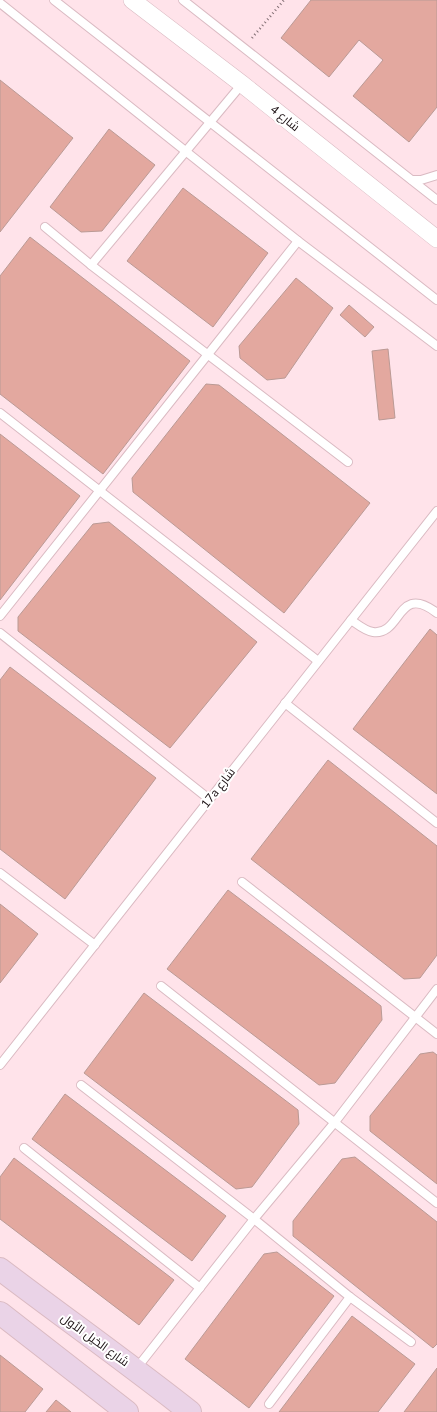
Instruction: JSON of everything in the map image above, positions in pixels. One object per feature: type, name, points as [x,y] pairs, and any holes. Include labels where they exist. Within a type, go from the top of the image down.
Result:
[{"type":"main road","name":"شارع الخيل الأول","points":[[0,1269],[93,1340],[135,1369],[190,1412]]},
{"type":"main road","points":[[0,1313],[127,1412]]},
{"type":"street","name":"شارع 4","points":[[132,0],[242,84],[437,239]]},
{"type":"lane","points":[[54,0],[437,300]]},
{"type":"lane","points":[[188,1],[244,48],[437,200]]},
{"type":"lane","points":[[0,3],[186,150],[298,241],[437,346]]},
{"type":"lane","points":[[91,265],[242,84]]},
{"type":"lane","points":[[412,180],[421,180],[437,175]]},
{"type":"lane","points":[[45,227],[91,265],[207,355],[348,462]]},
{"type":"lane","points":[[0,616],[298,241]]},
{"type":"lane","points":[[0,413],[318,661]]},
{"type":"lane","name":"17a شارع","points":[[0,1065],[437,511]]},
{"type":"lane","points":[[351,620],[368,631],[379,632],[389,627],[405,608],[416,603],[422,604],[437,613]]},
{"type":"lane","points":[[0,633],[209,800]]},
{"type":"lane","points":[[285,704],[437,823]]},
{"type":"lane","points":[[0,874],[95,945]]},
{"type":"lane","points":[[242,882],[437,1034]]},
{"type":"lane","points":[[162,986],[437,1203]]},
{"type":"lane","points":[[135,1369],[254,1219],[335,1122],[437,988]]},
{"type":"lane","points":[[81,1085],[254,1219],[350,1297],[411,1342]]},
{"type":"lane","points":[[24,1148],[200,1288]]},
{"type":"lane","points":[[269,1404],[350,1297]]},
{"type":"path","points":[[244,48],[284,0]]},
{"type":"building","points":[[311,0],[437,0],[437,107],[409,142],[353,96],[383,60],[359,40],[329,77],[281,38]]},
{"type":"building","points":[[0,80],[73,138],[0,232]]},
{"type":"building","points":[[109,129],[155,165],[102,231],[81,232],[50,207]]},
{"type":"building","points":[[183,188],[268,253],[213,327],[127,261]]},
{"type":"building","points":[[30,237],[190,361],[103,474],[0,394],[0,276]]},
{"type":"building","points":[[296,278],[333,308],[285,378],[267,380],[240,358],[239,346]]},
{"type":"building","points":[[349,305],[374,327],[365,337],[340,315]]},
{"type":"building","points":[[388,349],[395,418],[379,420],[372,351]]},
{"type":"building","points":[[206,384],[219,385],[370,503],[284,613],[133,492],[132,478]]},
{"type":"building","points":[[0,434],[80,496],[0,600]]},
{"type":"building","points":[[109,522],[257,642],[170,748],[18,631],[18,617],[93,524]]},
{"type":"building","points":[[430,629],[437,635],[437,794],[353,729]]},
{"type":"building","points":[[10,667],[156,778],[65,899],[0,849],[0,680]]},
{"type":"building","points":[[328,760],[437,846],[437,955],[420,978],[404,979],[251,859]]},
{"type":"building","points":[[228,890],[381,1006],[382,1020],[335,1083],[319,1085],[167,969]]},
{"type":"building","points":[[0,904],[38,934],[0,983]]},
{"type":"building","points":[[144,993],[298,1110],[299,1124],[252,1187],[236,1189],[84,1073]]},
{"type":"building","points":[[433,1052],[437,1055],[437,1184],[370,1131],[370,1116],[420,1054]]},
{"type":"building","points":[[65,1094],[226,1216],[192,1261],[32,1139]]},
{"type":"building","points":[[355,1157],[437,1222],[437,1344],[433,1348],[293,1236],[293,1221],[342,1159]]},
{"type":"building","points":[[14,1158],[174,1280],[139,1325],[0,1219],[0,1177]]},
{"type":"building","points":[[277,1252],[334,1296],[249,1408],[185,1359],[264,1254]]},
{"type":"building","points":[[352,1316],[415,1364],[378,1412],[279,1412]]},
{"type":"building","points":[[0,1355],[43,1389],[25,1412],[0,1412]]},
{"type":"building","points":[[437,1368],[437,1412],[404,1412]]},
{"type":"building","points":[[56,1400],[71,1412],[46,1412]]}]
